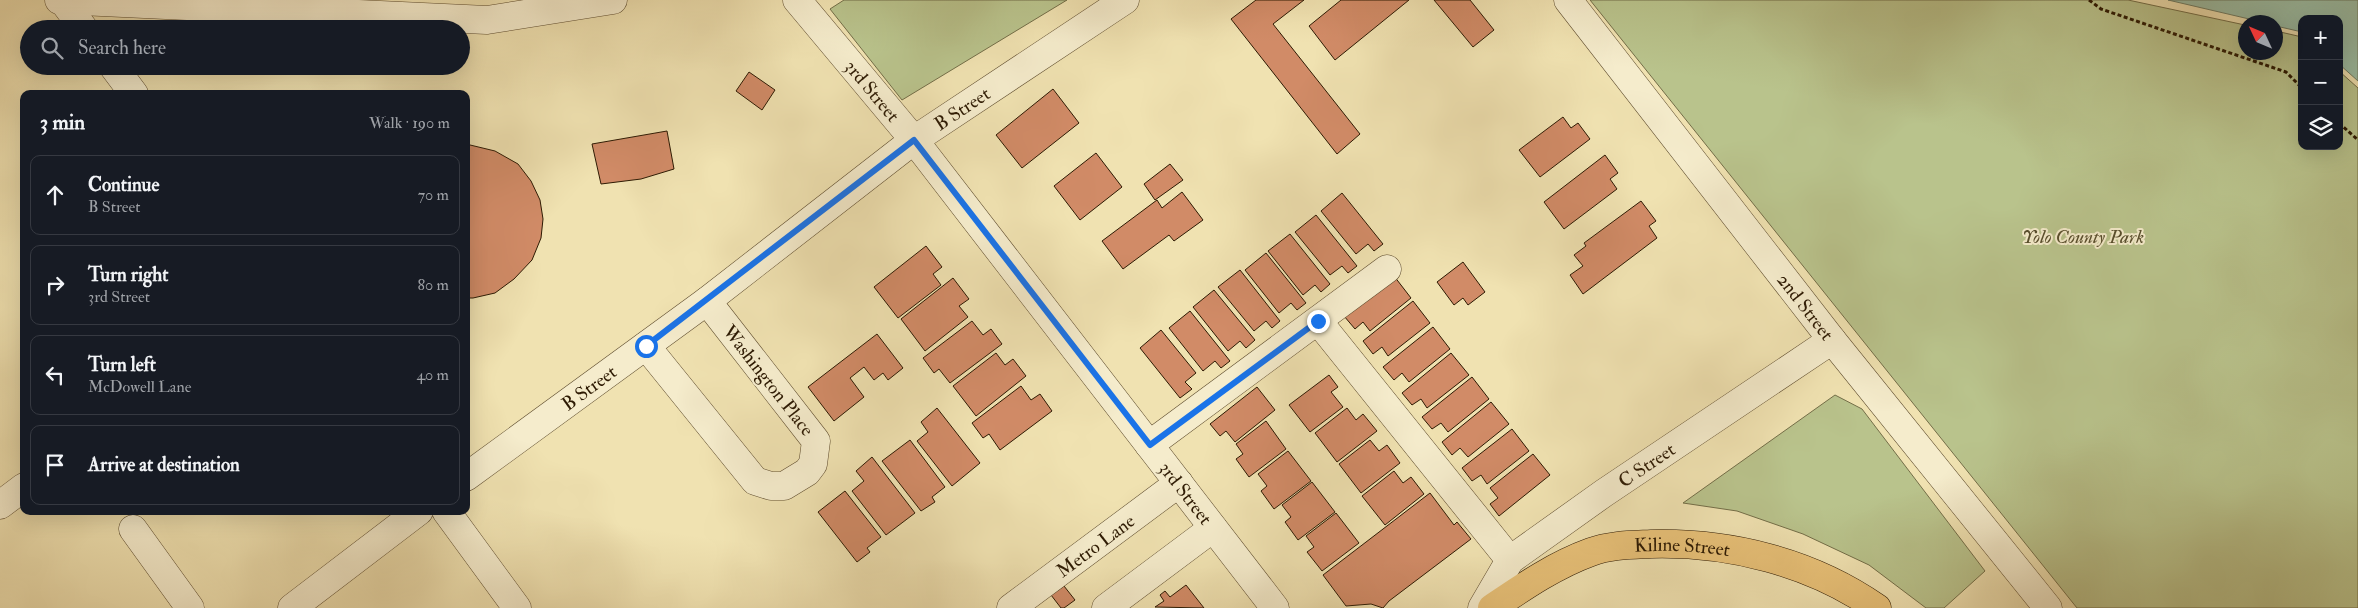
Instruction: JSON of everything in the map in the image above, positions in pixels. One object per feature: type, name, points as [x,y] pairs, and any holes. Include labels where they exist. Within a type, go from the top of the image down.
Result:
[{"type":"main road","name":"Kiline Street","points":[[1492,608],[1529,584],[1591,552],[1612,546],[1665,544],[1724,548],[1762,556],[1826,579],[1877,608]]},
{"type":"street","points":[[61,1],[487,20],[613,0]]},
{"type":"street","name":"3rd Street","points":[[797,0],[914,140],[1275,608]]},
{"type":"street","name":"B Street","points":[[470,473],[707,301],[914,140],[1125,0]]},
{"type":"street","name":"2nd Street","points":[[1568,0],[2040,605]]},
{"type":"street","points":[[61,1],[77,20]]},
{"type":"street","points":[[120,75],[131,90]]},
{"type":"street","points":[[1150,445],[1388,269]]},
{"type":"street","name":"Washington Place","points":[[646,346],[755,481],[771,486],[784,486],[807,472],[813,464],[816,441],[707,301]]},
{"type":"street","points":[[1318,321],[1510,560]]},
{"type":"street","name":"C Street","points":[[1482,608],[1510,560],[1832,340]]},
{"type":"street","name":"Metro Lane","points":[[1011,608],[1179,483]]},
{"type":"street","points":[[0,505],[20,490]]},
{"type":"street","points":[[292,608],[414,515]]},
{"type":"street","points":[[449,515],[517,608]]},
{"type":"street","points":[[1106,608],[1213,528]]},
{"type":"street","points":[[133,529],[190,608]]},
{"type":"path","points":[[2089,0],[2101,9],[2286,72],[2298,84]]},
{"type":"path","points":[[2343,127],[2358,140]]},
{"type":"green space","points":[[844,0],[1067,0],[902,100],[830,9]]},
{"type":"green space","name":"Yolo County Park","points":[[1590,0],[2128,0],[2238,24],[2238,60],[2283,60],[2283,33],[2298,36],[2298,150],[2343,150],[2343,75],[2358,88],[2358,608],[2077,608]]},
{"type":"green space","points":[[1835,395],[1862,409],[1985,571],[1944,608],[1926,608],[1869,565],[1803,534],[1737,511],[1683,503]]},
{"type":"shaded area","points":[[2168,0],[2358,0],[2358,81],[2343,68],[2343,15],[2298,15],[2298,31],[2283,28],[2283,15],[2238,16]]},
{"type":"building","points":[[1256,0],[1304,0],[1273,24],[1360,134],[1337,154],[1231,19]]},
{"type":"building","points":[[1341,0],[1409,0],[1335,60],[1309,26]]},
{"type":"building","points":[[1434,0],[1470,0],[1494,30],[1473,47]]},
{"type":"building","points":[[749,72],[775,90],[762,110],[736,91]]},
{"type":"building","points":[[1053,89],[1079,123],[1022,168],[996,135]]},
{"type":"building","points":[[1563,117],[1571,128],[1578,123],[1590,139],[1540,177],[1519,150]]},
{"type":"building","points":[[667,131],[674,169],[641,179],[601,184],[592,144]]},
{"type":"building","points":[[470,145],[495,151],[518,164],[531,181],[540,200],[543,219],[541,238],[532,260],[514,279],[495,293],[470,298]]},
{"type":"building","points":[[1096,153],[1122,187],[1080,220],[1054,186]]},
{"type":"building","points":[[1605,155],[1618,173],[1610,179],[1617,189],[1564,229],[1544,202]]},
{"type":"building","points":[[1170,164],[1183,180],[1155,200],[1144,184]]},
{"type":"building","points":[[1182,192],[1203,220],[1174,241],[1169,235],[1123,269],[1102,241],[1157,200],[1162,208]]},
{"type":"building","points":[[1342,193],[1383,244],[1374,251],[1368,244],[1356,254],[1321,211]]},
{"type":"building","points":[[1641,201],[1656,221],[1649,226],[1657,238],[1583,294],[1570,275],[1583,266],[1574,255],[1586,246],[1584,243]]},
{"type":"building","points":[[1316,215],[1357,266],[1348,273],[1342,266],[1330,275],[1295,232]]},
{"type":"building","points":[[1290,234],[1330,284],[1321,292],[1315,285],[1303,295],[1268,251]]},
{"type":"building","points":[[926,246],[942,267],[933,274],[941,285],[898,318],[874,287]]},
{"type":"building","points":[[1266,253],[1306,303],[1297,310],[1291,303],[1279,313],[1245,270]]},
{"type":"building","points":[[1463,262],[1485,292],[1468,305],[1463,298],[1454,305],[1437,282]]},
{"type":"building","points":[[1240,270],[1280,321],[1272,328],[1266,321],[1254,331],[1218,287]]},
{"type":"building","points":[[1394,276],[1411,298],[1370,331],[1363,322],[1355,329],[1344,316]]},
{"type":"building","points":[[953,278],[969,299],[959,306],[968,317],[925,351],[901,319]]},
{"type":"building","points":[[1214,290],[1255,340],[1246,348],[1240,341],[1228,351],[1193,307]]},
{"type":"building","points":[[1413,301],[1430,323],[1388,356],[1382,347],[1373,354],[1363,341]]},
{"type":"building","points":[[1190,311],[1230,361],[1221,368],[1215,361],[1203,371],[1169,328]]},
{"type":"building","points":[[972,321],[983,335],[991,329],[1002,344],[950,383],[939,369],[934,373],[923,358]]},
{"type":"building","points":[[1433,327],[1450,349],[1409,382],[1402,373],[1394,380],[1383,367]]},
{"type":"building","points":[[1161,330],[1196,373],[1185,382],[1192,389],[1180,398],[1140,348]]},
{"type":"building","points":[[877,334],[903,368],[888,380],[883,373],[874,380],[864,367],[850,378],[864,397],[834,421],[808,387]]},
{"type":"building","points":[[996,353],[1005,365],[1013,359],[1026,376],[976,416],[953,386]]},
{"type":"building","points":[[1451,353],[1469,375],[1427,408],[1421,399],[1412,405],[1402,393]]},
{"type":"building","points":[[1329,375],[1338,387],[1331,392],[1343,407],[1310,432],[1289,405]]},
{"type":"building","points":[[1472,377],[1489,399],[1448,432],[1441,423],[1432,429],[1422,417]]},
{"type":"building","points":[[1021,386],[1031,400],[1040,394],[1052,411],[1000,450],[989,434],[983,438],[972,423]]},
{"type":"building","points":[[1257,387],[1275,410],[1235,442],[1226,431],[1220,436],[1210,424]]},
{"type":"building","points":[[1491,402],[1509,424],[1468,457],[1460,448],[1452,455],[1442,442]]},
{"type":"building","points":[[937,408],[980,463],[952,486],[917,441],[928,432],[921,422]]},
{"type":"building","points":[[1347,408],[1356,420],[1363,414],[1377,431],[1337,462],[1315,433]]},
{"type":"building","points":[[1266,421],[1286,449],[1249,477],[1236,459],[1243,454],[1236,444]]},
{"type":"building","points":[[1512,429],[1529,451],[1487,484],[1481,475],[1472,481],[1462,468]]},
{"type":"building","points":[[910,440],[945,487],[932,497],[935,502],[921,511],[882,461]]},
{"type":"building","points":[[1370,440],[1379,451],[1387,445],[1400,463],[1361,493],[1339,464]]},
{"type":"building","points":[[1288,451],[1311,481],[1274,509],[1261,491],[1267,486],[1258,474]]},
{"type":"building","points":[[1533,454],[1550,475],[1499,516],[1490,504],[1498,498],[1490,488]]},
{"type":"building","points":[[872,457],[915,513],[886,535],[852,491],[864,481],[856,471]]},
{"type":"building","points":[[1394,471],[1403,483],[1411,477],[1424,494],[1385,525],[1362,496]]},
{"type":"building","points":[[1312,482],[1335,512],[1298,540],[1285,522],[1291,517],[1282,505]]},
{"type":"building","points":[[845,491],[881,537],[867,548],[870,552],[857,562],[818,512]]},
{"type":"building","points":[[1430,493],[1454,525],[1457,522],[1471,539],[1389,601],[1383,608],[1371,604],[1346,606],[1323,575]]},
{"type":"building","points":[[1336,513],[1359,543],[1322,571],[1307,552],[1314,547],[1306,536]]},
{"type":"building","points":[[1186,585],[1204,608],[1155,607],[1164,601],[1160,595],[1165,591],[1170,597]]},
{"type":"building","points":[[1064,586],[1075,600],[1061,608],[1051,595]]},
{"type":"route","points":[[646,346],[914,140],[1150,445],[1318,321]]}]
